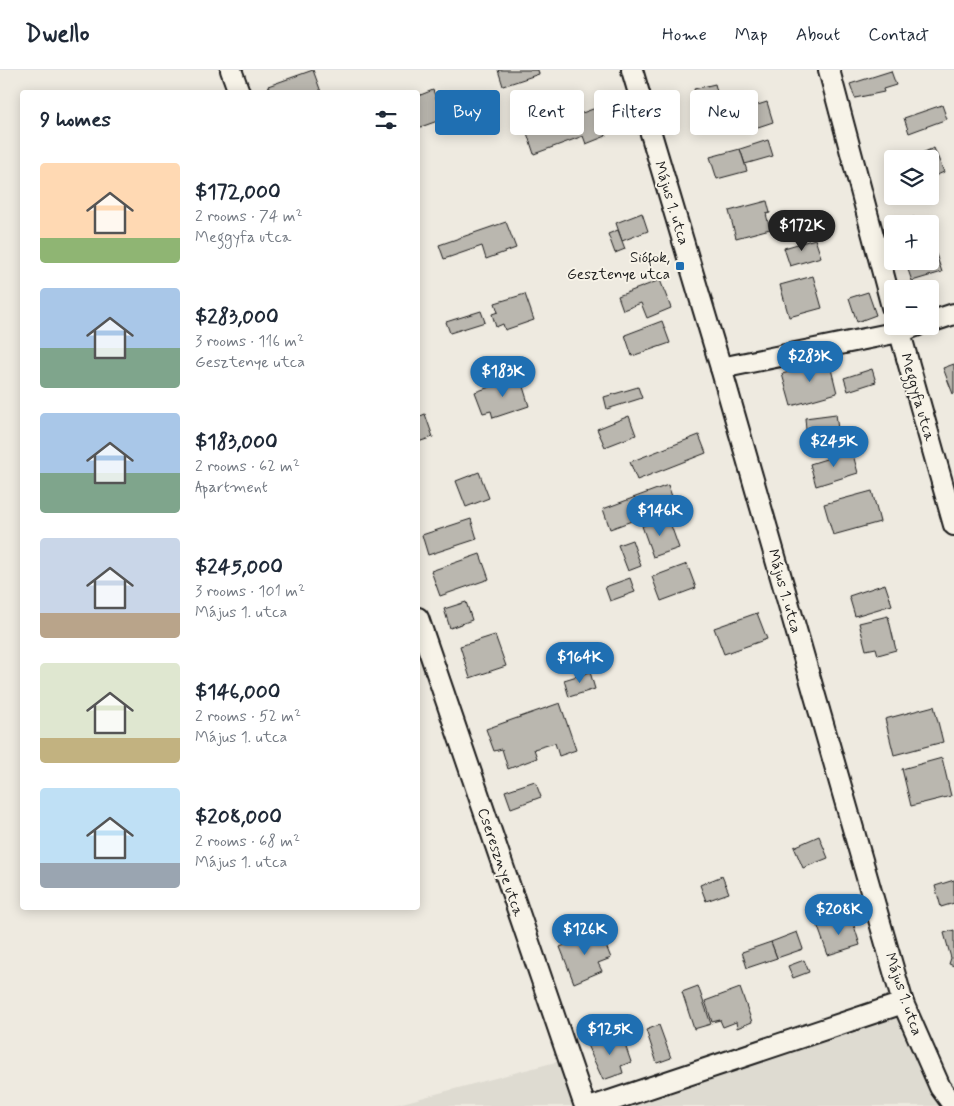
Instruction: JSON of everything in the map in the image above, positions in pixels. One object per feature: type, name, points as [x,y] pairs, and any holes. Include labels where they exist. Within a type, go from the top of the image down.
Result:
[{"type":"street","points":[[231,70],[238,90]]},
{"type":"street","name":"Május 1. utca","points":[[632,70],[721,368],[903,1003],[940,1087],[950,1104]]},
{"type":"street","points":[[829,70],[885,280]]},
{"type":"street","points":[[939,319],[954,314]]},
{"type":"street","points":[[721,368],[884,332]]},
{"type":"street","name":"Meggyfa utca","points":[[906,335],[954,525]]},
{"type":"street","name":"Cseresznye utca","points":[[420,624],[585,1106]]},
{"type":"street","points":[[595,1106],[903,1003]]},
{"type":"shaded area","points":[[903,1003],[954,1106],[595,1106]]},
{"type":"shaded area","points":[[567,1059],[585,1106],[391,1106]]},
{"type":"building","points":[[313,70],[320,90],[270,90],[268,86]]},
{"type":"building","points":[[498,70],[538,70],[539,74],[503,86]]},
{"type":"building","points":[[891,71],[896,85],[883,89],[884,92],[855,98],[850,84]]},
{"type":"building","points":[[715,84],[717,90],[694,90]]},
{"type":"building","points":[[433,90],[435,96],[435,122],[420,127],[420,95]]},
{"type":"building","points":[[767,102],[773,122],[758,127],[758,105]]},
{"type":"building","points":[[942,105],[947,119],[909,133],[904,118]]},
{"type":"building","points":[[594,109],[594,135],[606,136],[586,144],[583,136],[534,154],[528,135],[584,135],[584,112]]},
{"type":"building","points":[[768,140],[773,156],[745,164],[740,149]]},
{"type":"building","points":[[740,149],[747,171],[717,179],[710,157]]},
{"type":"building","points":[[939,160],[944,172],[939,174]]},
{"type":"building","points":[[767,201],[770,213],[766,214],[770,229],[736,238],[729,211]]},
{"type":"building","points":[[642,213],[648,231],[622,241],[616,223]]},
{"type":"building","points":[[506,222],[516,248],[486,259],[482,246],[444,259],[439,245]]},
{"type":"building","points":[[618,230],[625,249],[615,253],[608,234]]},
{"type":"building","points":[[815,239],[821,257],[790,266],[784,248]]},
{"type":"building","points":[[939,263],[942,272],[912,280],[908,270],[939,270]]},
{"type":"building","points":[[813,276],[822,308],[789,317],[780,285]]},
{"type":"building","points":[[660,280],[671,308],[647,318],[641,303],[623,310],[618,296]]},
{"type":"building","points":[[868,292],[876,315],[857,322],[849,298]]},
{"type":"building","points":[[525,294],[534,320],[505,330],[503,324],[496,327],[492,314],[498,312],[495,303]]},
{"type":"building","points":[[481,311],[485,322],[450,333],[446,322]]},
{"type":"building","points":[[662,321],[670,343],[632,356],[625,335]]},
{"type":"building","points":[[829,361],[837,393],[791,406],[782,374]]},
{"type":"building","points":[[954,364],[954,394],[953,394],[943,368]]},
{"type":"building","points":[[872,369],[876,382],[848,391],[844,378]]},
{"type":"building","points":[[520,377],[529,406],[493,418],[491,411],[483,413],[475,392]]},
{"type":"building","points":[[638,387],[642,398],[607,409],[604,397]]},
{"type":"building","points":[[425,414],[433,437],[420,441],[420,416]]},
{"type":"building","points":[[836,414],[839,437],[807,441],[805,418]]},
{"type":"building","points":[[629,416],[636,435],[605,447],[597,429]]},
{"type":"building","points":[[699,435],[706,453],[637,480],[630,462]]},
{"type":"building","points":[[852,451],[858,473],[816,486],[810,464]]},
{"type":"building","points":[[479,472],[489,498],[466,507],[456,481]]},
{"type":"building","points":[[668,485],[675,505],[610,529],[603,509]]},
{"type":"building","points":[[872,491],[880,522],[833,535],[824,504]]},
{"type":"building","points":[[668,517],[679,548],[653,557],[642,526]]},
{"type":"building","points":[[471,519],[477,539],[428,555],[422,535]]},
{"type":"building","points":[[632,540],[641,566],[628,571],[618,545]]},
{"type":"building","points":[[480,554],[489,579],[440,596],[431,571]]},
{"type":"building","points":[[687,564],[696,588],[661,601],[652,577]]},
{"type":"building","points":[[630,578],[635,592],[610,601],[605,587]]},
{"type":"building","points":[[885,584],[892,605],[855,616],[849,596]]},
{"type":"building","points":[[466,602],[472,620],[450,628],[444,609]]},
{"type":"building","points":[[757,613],[767,639],[724,654],[714,628]]},
{"type":"building","points":[[888,616],[896,650],[878,655],[876,648],[866,650],[859,623]]},
{"type":"building","points":[[495,635],[506,666],[470,678],[460,646]]},
{"type":"building","points":[[590,672],[595,689],[569,697],[564,680]]},
{"type":"building","points":[[560,703],[576,750],[559,756],[555,743],[534,749],[537,758],[508,769],[502,749],[494,751],[486,729]]},
{"type":"building","points":[[934,706],[943,742],[894,755],[885,719]]},
{"type":"building","points":[[942,758],[951,796],[911,806],[902,769]]},
{"type":"building","points":[[535,781],[541,797],[511,808],[505,791]]},
{"type":"building","points":[[819,836],[828,858],[803,868],[794,847]]},
{"type":"building","points":[[722,876],[729,893],[706,901],[700,885]]},
{"type":"building","points":[[954,880],[954,903],[941,907],[935,886]]},
{"type":"building","points":[[851,916],[860,945],[828,955],[818,927]]},
{"type":"building","points":[[954,930],[954,966],[949,964],[951,958],[944,933]]},
{"type":"building","points":[[600,931],[611,958],[598,963],[602,971],[574,983],[560,947]]},
{"type":"building","points":[[797,932],[803,949],[777,958],[771,942]]},
{"type":"building","points":[[771,942],[777,958],[747,968],[742,952]]},
{"type":"building","points":[[804,960],[809,972],[793,978],[788,966]]},
{"type":"building","points":[[698,986],[711,1024],[694,1029],[682,992]]},
{"type":"building","points":[[740,988],[752,1022],[737,1028],[736,1022],[723,1027],[720,1020],[712,1022],[705,1001]]},
{"type":"building","points":[[613,1015],[621,1033],[587,1045],[581,1026]]},
{"type":"building","points":[[659,1025],[671,1058],[657,1063],[646,1030]]},
{"type":"building","points":[[621,1033],[631,1062],[621,1066],[623,1073],[603,1080],[587,1045]]},
{"type":"place","name":"Siófok, Gesztenye utca","points":[[680,266]]}]
